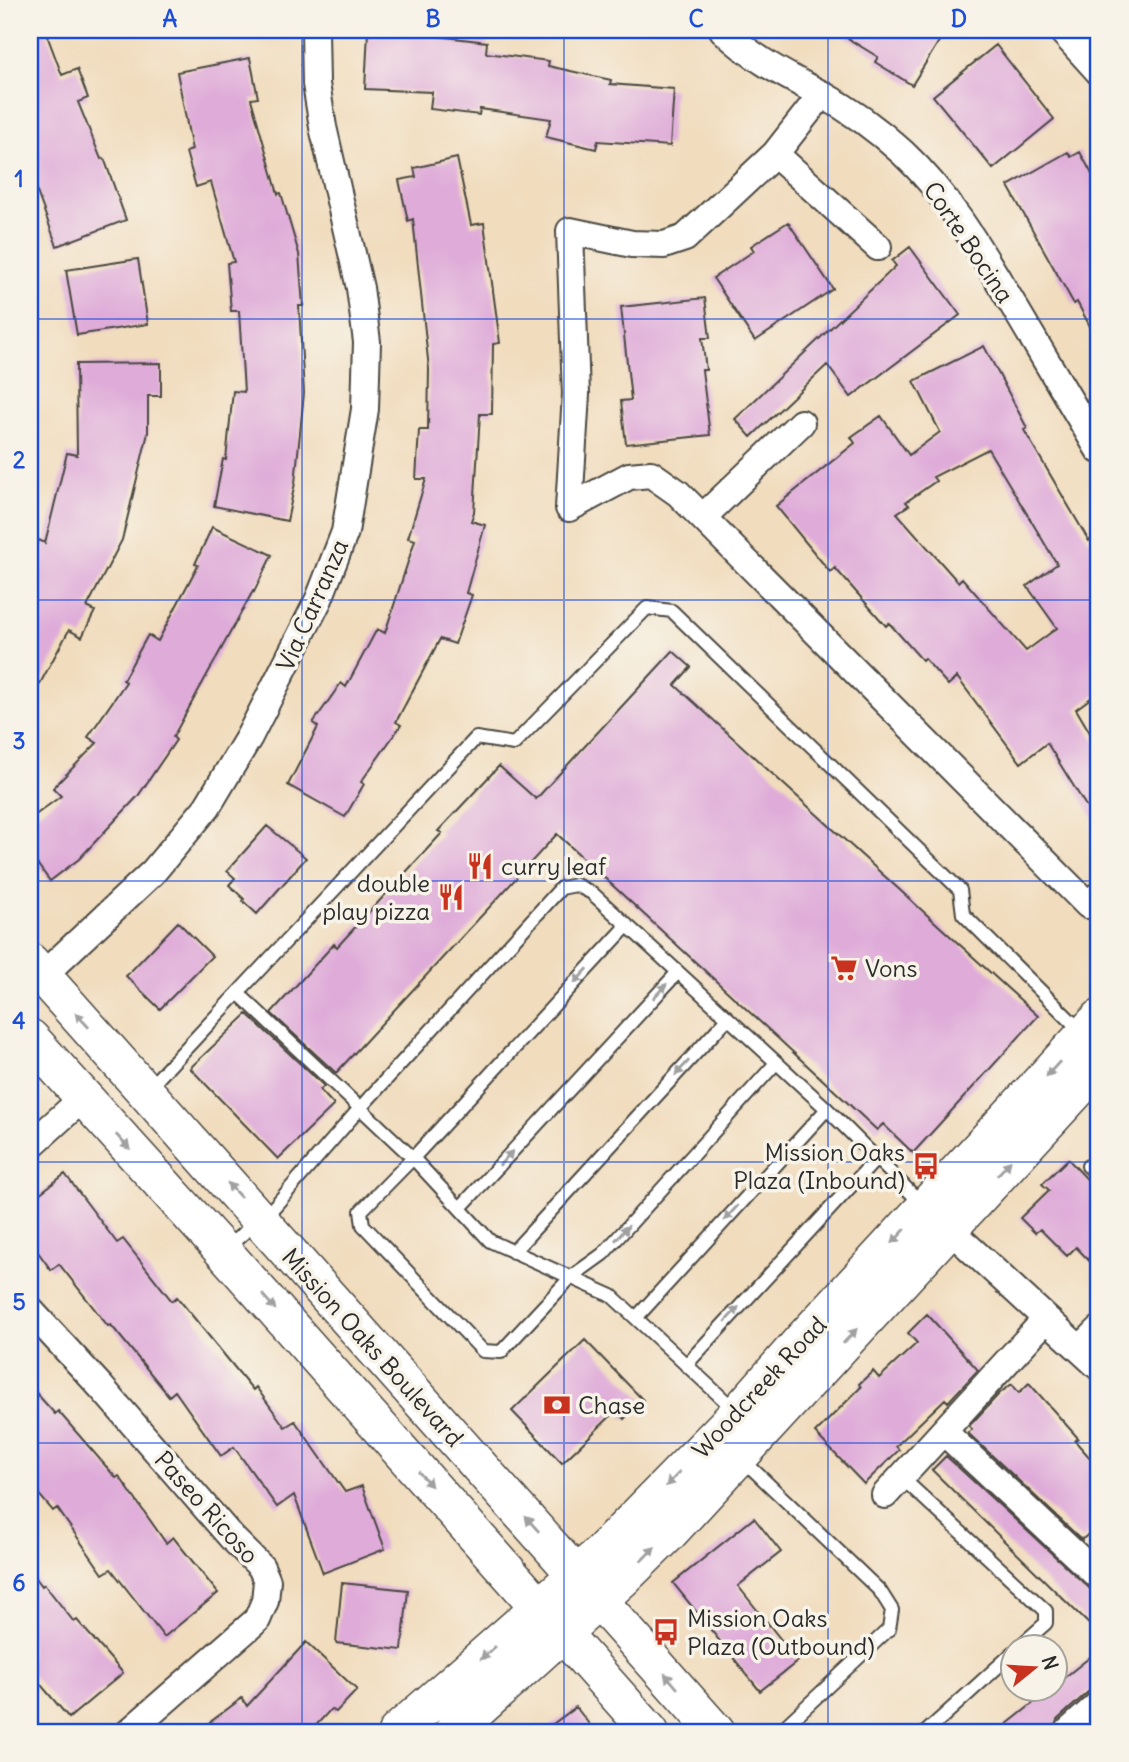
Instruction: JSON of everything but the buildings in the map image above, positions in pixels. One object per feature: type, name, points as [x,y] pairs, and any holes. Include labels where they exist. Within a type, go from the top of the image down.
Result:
[{"type":"main road","name":"Mission Oaks Boulevard","points":[[36,969],[716,1732]]},
{"type":"main road","name":"Mission Oaks Boulevard","points":[[30,1038],[650,1732]]},
{"type":"main road","name":"Woodcreek Road","points":[[588,1588],[667,1535],[739,1457],[937,1218],[1094,1040]]},
{"type":"main road","name":"Woodcreek Road","points":[[397,1732],[551,1621],[588,1588],[804,1338],[937,1218]]},
{"type":"main road","name":"Woodcreek Road","points":[[453,1732],[551,1621]]},
{"type":"street","name":"Via Carranza","points":[[36,969],[153,872],[207,807],[250,737],[319,599],[345,532],[365,408],[367,342],[360,288],[318,94],[315,30]]},
{"type":"street","name":"Corte Bocina","points":[[723,30],[734,41],[788,78],[822,94],[866,121],[905,155],[942,195],[975,242],[1099,450]]},
{"type":"street","points":[[1061,30],[1099,72]]},
{"type":"street","points":[[822,94],[775,154],[685,238],[664,245],[632,244],[570,231],[576,394],[569,508],[629,476],[651,474],[678,493],[1088,905],[1099,895]]},
{"type":"street","points":[[775,154],[878,247]]},
{"type":"street","points":[[703,517],[801,423]]},
{"type":"street","points":[[30,1146],[83,1098]]},
{"type":"street","points":[[937,1218],[1090,1358],[1099,1330]]},
{"type":"street","name":"Paseo Ricoso","points":[[30,1310],[232,1538],[261,1567],[267,1581],[265,1601],[257,1620],[129,1732]]},
{"type":"street","points":[[893,1486],[1046,1319]]},
{"type":"street","points":[[944,1432],[1099,1577]]},
{"type":"street","points":[[1068,1732],[1099,1704]]},
{"type":"lane","points":[[145,1091],[239,994],[476,738],[514,744],[647,608],[672,611],[960,890],[963,914],[1094,1040]]},
{"type":"lane","points":[[223,1251],[274,1207],[360,1107],[561,888],[576,885],[592,893],[827,1108],[937,1218]]},
{"type":"lane","points":[[627,926],[361,1211],[363,1225],[483,1351],[501,1352],[570,1277],[603,1254],[776,1063]]},
{"type":"lane","points":[[460,1208],[678,972]]},
{"type":"lane","points":[[239,994],[412,1158],[490,1241],[612,1296],[738,1413]]},
{"type":"lane","points":[[513,1252],[728,1018]]},
{"type":"lane","points":[[636,1318],[827,1108]]},
{"type":"lane","points":[[686,1364],[876,1159]]},
{"type":"lane","points":[[1088,1166],[1099,1176]]},
{"type":"lane","points":[[739,1457],[880,1591],[891,1610],[889,1629],[779,1732]]},
{"type":"lane","points":[[893,1486],[1046,1611],[1046,1623],[1036,1632]]},
{"type":"lane","points":[[926,1732],[1000,1664]]},
{"type":"place","name":"curry leaf","points":[[480,866]]},
{"type":"place","name":"double play pizza","points":[[451,897]]},
{"type":"place","name":"Vons","points":[[844,968]]},
{"type":"place","name":"Mission Oaks Plaza (Inbound)","points":[[926,1166]]},
{"type":"place","name":"Chase","points":[[557,1405]]},
{"type":"place","name":"Mission Oaks Plaza (Outbound)","points":[[666,1632]]}]
